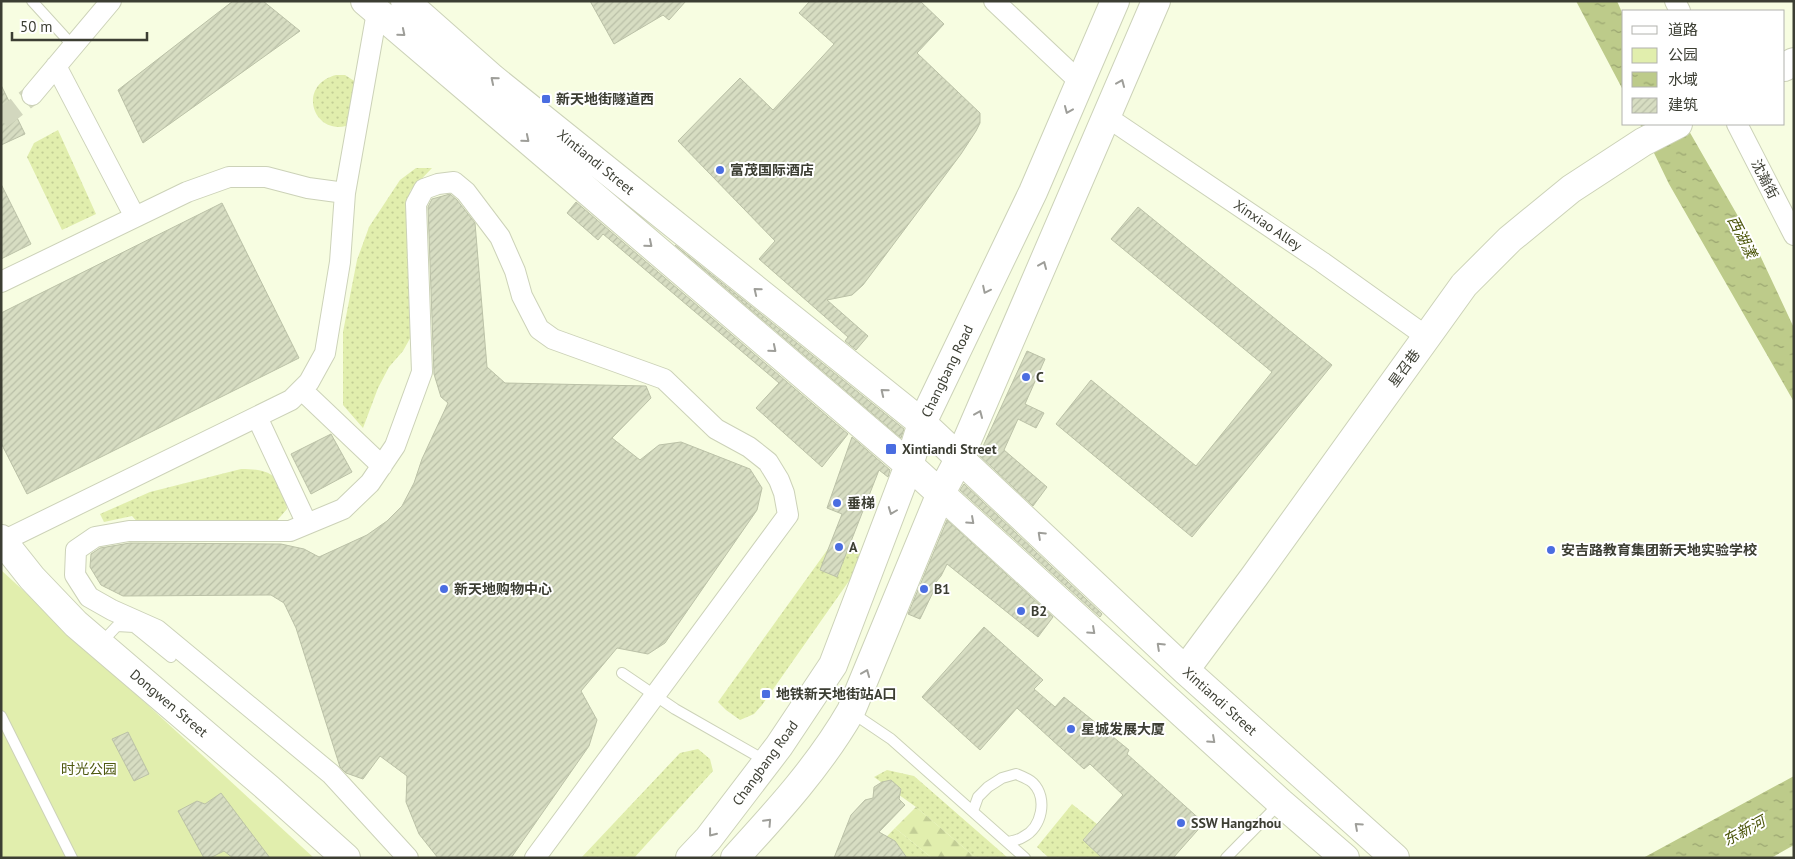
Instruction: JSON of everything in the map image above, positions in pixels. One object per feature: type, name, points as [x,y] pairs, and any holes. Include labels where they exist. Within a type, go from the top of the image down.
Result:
[{"type":"main road","name":"Xintiandi Street","points":[[405,1],[492,78],[922,423],[1185,670],[1395,858]]},
{"type":"main road","name":"Changbang Road","points":[[690,858],[708,839],[767,762],[833,665],[909,465],[922,423],[1034,192],[1115,1]]},
{"type":"main road","points":[[735,858],[782,805],[837,736],[850,711],[940,493],[959,459],[1156,1]]},
{"type":"main road","name":"Xintiandi Street","points":[[371,7],[909,465],[1280,802],[1345,858]]},
{"type":"main road","name":"星召巷","points":[[1185,670],[1254,578],[1464,285],[1510,239],[1571,189],[1642,142],[1676,125]]},
{"type":"main road","name":"Dongwen Street","points":[[2,540],[32,578],[76,624],[270,789],[346,858]]},
{"type":"street","points":[[32,94],[111,1]]},
{"type":"street","points":[[994,1],[1080,82]]},
{"type":"street","points":[[2,540],[291,400],[310,382],[325,353],[340,262],[345,193],[371,7]]},
{"type":"street","points":[[56,66],[135,217]]},
{"type":"street","name":"Xinxiao Alley","points":[[1106,117],[1322,262],[1427,337]]},
{"type":"street","name":"沈瀚街","points":[[1738,125],[1794,235]]},
{"type":"street","points":[[1,282],[187,192],[229,177],[266,177],[308,188],[345,193]]},
{"type":"street","points":[[408,858],[331,774],[157,630],[112,610],[89,596],[75,576],[76,550],[95,537],[129,531],[290,531],[343,509],[370,483],[395,446],[422,372],[416,204],[424,189],[438,184],[454,182],[466,192],[500,237],[522,296],[539,329],[553,339],[664,379],[716,429],[749,447],[768,462],[779,480],[784,493],[788,515],[535,858]]},
{"type":"street","points":[[302,390],[382,466]]},
{"type":"street","points":[[258,416],[307,524]]},
{"type":"lane","points":[[32,1],[73,46]]},
{"type":"lane","points":[[99,644],[117,626],[134,627],[171,657]]},
{"type":"lane","points":[[622,673],[675,709],[767,762]]},
{"type":"lane","points":[[850,711],[890,739],[1025,858]]},
{"type":"lane","points":[[1,716],[72,858]]},
{"type":"lane","points":[[973,811],[978,797],[1002,778],[1016,774],[1033,783],[1041,796],[1041,810],[1037,825],[1025,837],[1008,842]]},
{"type":"lane","points":[[1226,858],[1280,802]]},
{"type":"green space","points":[[336,75],[345,75],[359,84],[354,123],[340,127],[329,125],[320,119],[315,110],[313,100],[316,90],[323,81]]},
{"type":"green space","points":[[58,130],[96,214],[62,230],[27,157],[34,143]]},
{"type":"green space","points":[[416,168],[432,168],[410,191],[408,222],[413,333],[403,351],[389,367],[378,388],[363,428],[343,405],[343,332],[357,260],[369,227],[400,180]]},
{"type":"green space","points":[[241,469],[252,469],[268,473],[279,482],[287,509],[274,524],[141,526],[132,516],[104,522],[100,514],[150,492]]},
{"type":"green space","points":[[844,540],[857,547],[863,561],[762,705],[754,714],[740,720],[718,702],[833,542]]},
{"type":"green space","name":"时光公园","points":[[1,570],[314,858],[1,858]]},
{"type":"green space","points":[[698,749],[710,759],[713,771],[634,858],[581,858],[680,753]]},
{"type":"green space","points":[[887,770],[914,776],[1008,858],[976,858],[916,807],[874,777]]},
{"type":"green space","points":[[1072,804],[1097,824],[1083,840],[1102,858],[1049,858],[1037,847]]},
{"type":"green space","points":[[916,807],[976,858],[932,858],[895,828]]},
{"type":"green space","points":[[895,828],[932,858],[866,858]]},
{"type":"water","points":[[1576,1],[1617,1],[1622,12],[1622,88]]},
{"type":"water","name":"西湖漾","points":[[1640,125],[1686,125],[1758,251],[1794,328],[1794,402],[1669,184]]},
{"type":"water","name":"东新河","points":[[1794,776],[1794,845],[1771,858],[1643,858]]},
{"type":"building","points":[[233,1],[263,1],[300,31],[143,143],[118,90]]},
{"type":"building","points":[[590,1],[686,1],[669,20],[663,15],[614,44]]},
{"type":"building","points":[[810,1],[920,1],[944,24],[917,53],[980,113],[980,123],[961,154],[863,285],[852,295],[827,300],[868,336],[856,350],[845,341],[848,337],[759,259],[775,241],[678,141],[740,78],[773,110],[834,44],[799,13]]},
{"type":"building","points":[[1,85],[25,134],[1,145]]},
{"type":"building","points":[[1,184],[31,244],[1,259]]},
{"type":"building","points":[[450,194],[475,223],[487,367],[505,383],[646,386],[651,398],[612,438],[640,460],[659,445],[681,442],[750,469],[762,488],[757,510],[665,643],[648,654],[617,648],[581,691],[597,720],[589,746],[511,858],[438,858],[419,834],[406,802],[407,776],[380,756],[363,779],[346,773],[340,767],[296,628],[284,603],[271,595],[123,596],[101,585],[90,567],[91,554],[100,548],[130,543],[281,544],[304,549],[319,557],[367,535],[387,521],[402,506],[414,483],[422,459],[448,403],[441,397],[434,374],[428,207],[432,199]]},
{"type":"building","points":[[576,202],[848,434],[822,467],[756,408],[779,383],[603,234],[598,240],[567,213]]},
{"type":"building","points":[[222,203],[299,358],[27,494],[1,443],[1,313]]},
{"type":"building","points":[[1138,207],[1332,365],[1192,537],[1056,424],[1091,380],[1196,466],[1272,372],[1111,239]]},
{"type":"building","points":[[675,245],[904,429],[901,438]]},
{"type":"building","points":[[1027,351],[1045,359],[1025,404],[1044,413],[1036,428],[1018,419],[1004,450],[1047,487],[1033,506],[979,455]]},
{"type":"building","points":[[331,434],[352,472],[311,494],[291,454]]},
{"type":"building","points":[[852,437],[890,470],[888,477],[879,470],[837,577],[820,570],[842,514],[827,508]]},
{"type":"building","points":[[964,484],[1102,614],[1100,617],[960,490]]},
{"type":"building","points":[[947,520],[1053,617],[1038,637],[947,564],[935,583],[937,584],[920,619],[908,614]]},
{"type":"building","name":"星城发展大厦","points":[[984,627],[1043,680],[1034,689],[1055,707],[1064,697],[1129,750],[1127,754],[1204,823],[1173,858],[1102,858],[1083,840],[1123,795],[1090,764],[1084,769],[1017,708],[980,750],[922,697]]},
{"type":"building","points":[[128,732],[149,774],[134,781],[112,739]]},
{"type":"building","points":[[891,780],[901,789],[899,799],[905,805],[879,832],[895,841],[907,858],[834,858],[851,815],[865,800],[873,798],[874,787],[882,782]]},
{"type":"building","points":[[221,793],[270,858],[233,858],[224,851],[210,858],[204,858],[178,811],[197,801],[205,804]]},
{"type":"tunnel","points":[[1,119],[32,95]]},
{"type":"place","name":"新天地街隧道西","points":[[546,99]]},
{"type":"place","name":"富茂国际酒店","points":[[720,170]]},
{"type":"place","name":"C","points":[[1026,377]]},
{"type":"place","name":"Xintiandi Street","points":[[891,449]]},
{"type":"place","name":"垂梯","points":[[837,503]]},
{"type":"place","name":"A","points":[[839,547]]},
{"type":"place","name":"安吉路教育集团新天地实验学校","points":[[1551,550]]},
{"type":"place","name":"新天地购物中心","points":[[444,589]]},
{"type":"place","name":"B1","points":[[924,589]]},
{"type":"place","name":"B2","points":[[1021,611]]},
{"type":"place","name":"地铁新天地街站A口","points":[[766,694]]},
{"type":"place","name":"星城发展大厦","points":[[1071,729]]},
{"type":"place","name":"SSW Hangzhou","points":[[1181,823]]}]
